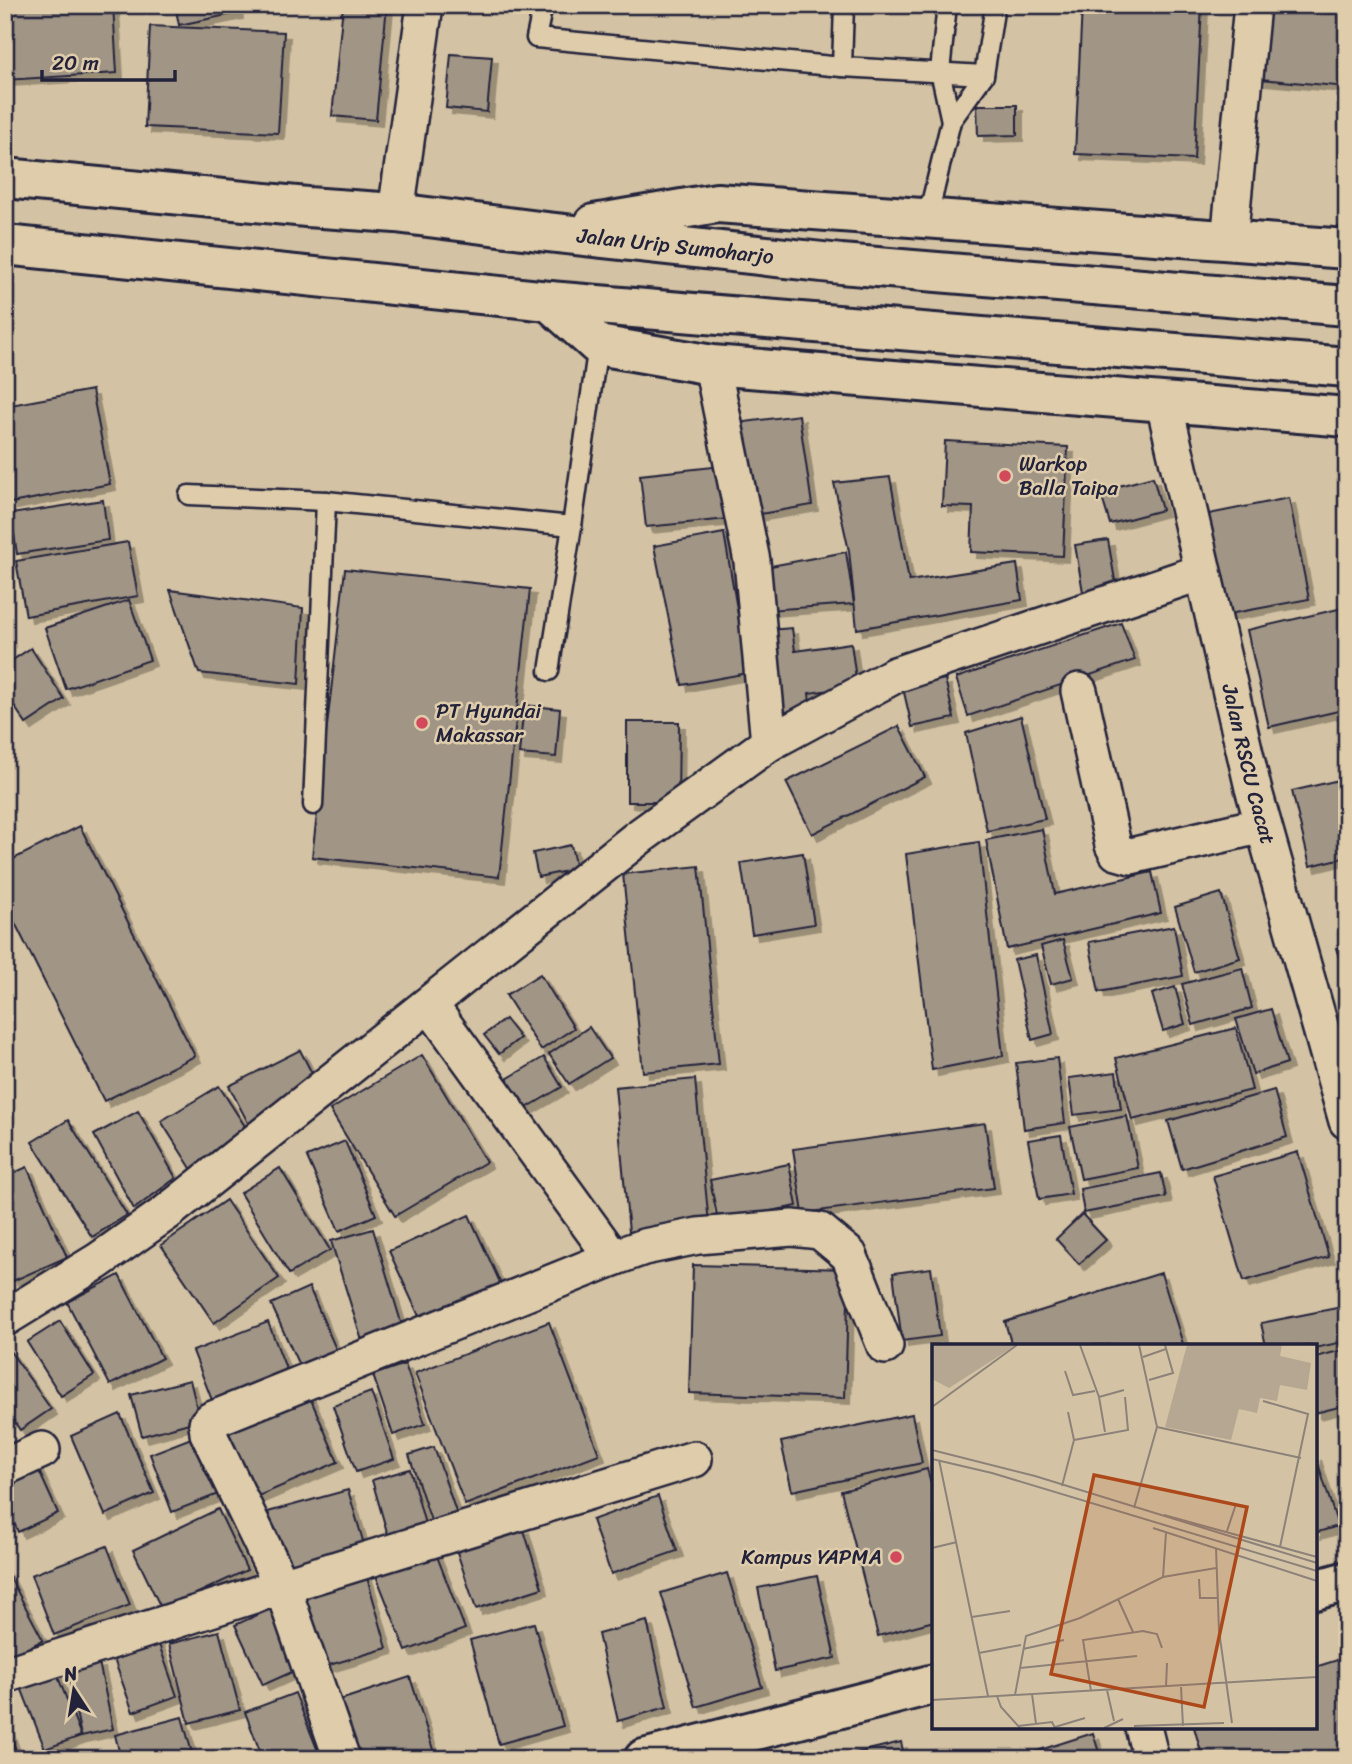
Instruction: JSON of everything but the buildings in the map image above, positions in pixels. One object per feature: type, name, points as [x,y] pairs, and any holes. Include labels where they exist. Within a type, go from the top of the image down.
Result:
[{"type":"main road","name":"Jalan Urip Sumoharjo","points":[[5,178],[396,213],[841,264],[1347,306]]},
{"type":"main road","points":[[548,232],[717,203],[1347,249]]},
{"type":"main road","points":[[5,245],[549,301],[1347,367]]},
{"type":"main road","points":[[549,301],[598,345],[712,365],[1347,416]]},
{"type":"main road","points":[[1317,1589],[1347,1581]]},
{"type":"main road","points":[[644,1759],[932,1685]]},
{"type":"street","points":[[396,213],[425,5]]},
{"type":"street","points":[[1229,241],[1252,5]]},
{"type":"street","points":[[712,365],[752,561],[769,743]]},
{"type":"street","name":"Jalan RSCU Cacat","points":[[1164,403],[1263,825],[1347,1121]]},
{"type":"street","points":[[5,1318],[98,1261],[166,1213],[639,837],[769,743],[895,675],[1202,572]]},
{"type":"street","points":[[1079,691],[1116,852],[1131,856],[1263,825]]},
{"type":"street","points":[[430,1005],[613,1258]]},
{"type":"street","points":[[341,1759],[282,1586],[208,1433],[209,1421],[613,1258],[644,1247],[698,1236],[792,1228],[820,1231],[849,1255],[885,1346]]},
{"type":"street","points":[[5,1467],[42,1450]]},
{"type":"street","points":[[5,1675],[694,1459]]},
{"type":"street","points":[[1144,1729],[1151,1759]]},
{"type":"lane","points":[[543,5],[536,38],[842,67],[984,75]]},
{"type":"lane","points":[[842,67],[844,5]]},
{"type":"lane","points":[[947,5],[940,71],[951,121]]},
{"type":"lane","points":[[927,220],[951,121],[984,75],[995,5]]},
{"type":"lane","points":[[549,671],[598,345]]},
{"type":"lane","points":[[190,495],[326,501],[572,526]]},
{"type":"lane","points":[[313,805],[326,501]]},
{"type":"place","name":"Warkop Balla Taipa","points":[[1005,476]]},
{"type":"place","name":"PT Hyundai Makassar","points":[[422,723]]},
{"type":"place","name":"Kampus YAPMA","points":[[896,1557]]}]
